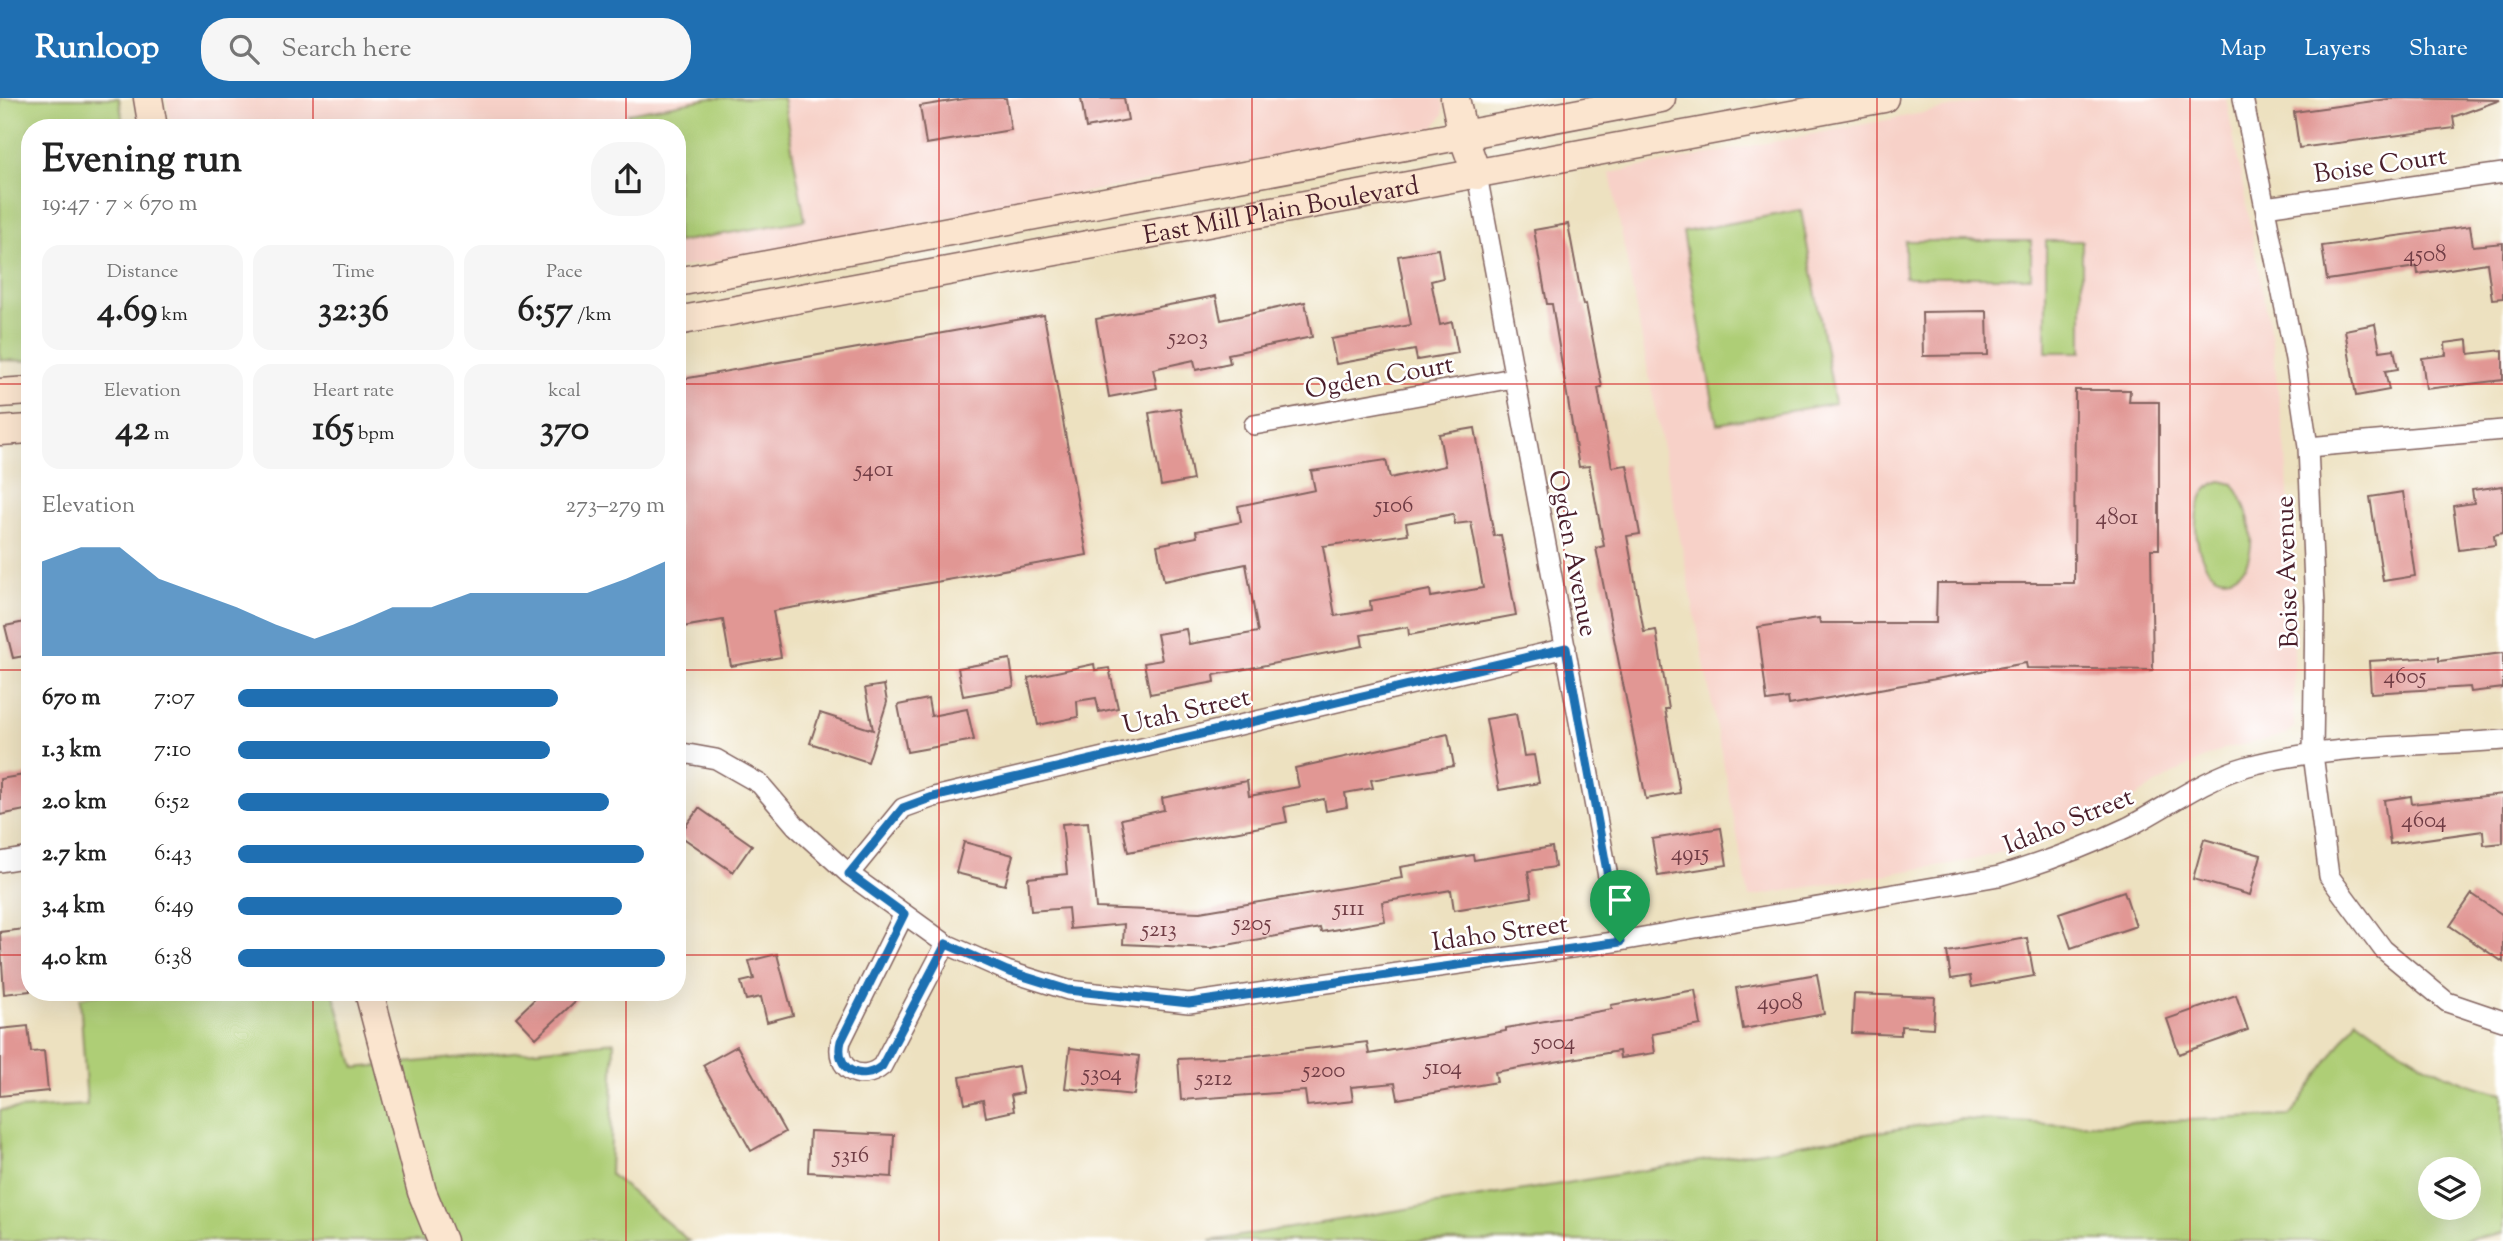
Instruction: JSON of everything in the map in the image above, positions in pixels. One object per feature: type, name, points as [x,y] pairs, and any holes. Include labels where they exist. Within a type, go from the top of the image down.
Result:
[{"type":"main road","points":[[148,98],[152,119]]},
{"type":"main road","points":[[1455,98],[1472,134]]},
{"type":"main road","points":[[1474,98],[1472,134],[1477,175]]},
{"type":"main road","name":"East Mill Plain Boulevard","points":[[686,280],[1661,98]]},
{"type":"main road","name":"East Mill Plain Boulevard","points":[[688,319],[1884,98]]},
{"type":"main road","points":[[688,319],[740,291],[866,267],[875,263],[879,243]]},
{"type":"main road","points":[[0,393],[21,392]]},
{"type":"main road","points":[[0,431],[21,430]]},
{"type":"main road","points":[[371,1001],[422,1192],[442,1241]]},
{"type":"street","name":"Boise Avenue","points":[[2244,98],[2308,447],[2315,606],[2313,754],[2329,876],[2383,949],[2448,1002],[2503,1021]]},
{"type":"street","name":"Boise Court","points":[[2265,207],[2503,173]]},
{"type":"street","name":"Ogden Avenue","points":[[1477,175],[1620,942]]},
{"type":"street","name":"Ogden Court","points":[[1255,425],[1513,378]]},
{"type":"street","points":[[2308,447],[2503,430]]},
{"type":"street","name":"Utah Street","points":[[849,874],[903,808],[933,797],[1566,648]]},
{"type":"street","name":"Idaho Street","points":[[686,754],[716,760],[760,784],[796,825],[849,874],[946,944],[1007,971],[1068,990],[1189,1003],[1620,942],[1998,876],[2069,853],[2246,766],[2313,754],[2503,740]]},
{"type":"street","points":[[0,862],[21,858]]},
{"type":"street","points":[[904,914],[841,1041],[839,1056],[848,1069],[854,1073],[869,1074],[882,1066],[946,944]]},
{"type":"shaded area","points":[[166,98],[1441,98],[1444,104],[1443,115],[1434,128],[686,266],[686,119],[170,119]]},
{"type":"shaded area","points":[[2001,98],[2226,98],[2271,334],[2286,453],[2294,609],[2294,727],[2286,735],[2224,749],[2176,772],[2109,813],[2050,839],[1973,860],[1749,897],[1610,173]]},
{"type":"green space","points":[[0,98],[119,98],[122,119],[21,119],[21,361],[0,360]]},
{"type":"green space","points":[[711,98],[783,98],[805,220],[686,240],[686,119],[629,119],[628,113]]},
{"type":"green space","points":[[1801,210],[1835,403],[1717,424],[1683,232]]},
{"type":"green space","points":[[1905,241],[2031,241],[2031,277],[1905,277]]},
{"type":"green space","points":[[2046,241],[2082,241],[2082,352],[2046,352]]},
{"type":"green space","points":[[2221,481],[2233,484],[2239,493],[2251,535],[2245,567],[2229,577],[2216,575],[2205,564],[2198,546],[2196,526],[2199,506],[2207,490]]},
{"type":"green space","points":[[80,1001],[336,1001],[355,1068],[614,1042],[610,1174],[689,1241],[0,1241],[0,1110],[87,1105]]},
{"type":"green space","points":[[2357,1019],[2426,1065],[2463,1082],[2503,1093],[2503,1233],[2460,1241],[1210,1241],[1959,1119],[2065,1125],[2290,1116]]},
{"type":"building","points":[[970,98],[1006,98],[1011,130],[926,144],[920,106]]},
{"type":"building","points":[[1081,98],[1124,98],[1128,120],[1086,128]]},
{"type":"building","points":[[2395,98],[2500,100],[2453,117],[2455,128],[2299,148],[2294,112]]},
{"type":"building","points":[[1568,224],[1602,387],[1598,388],[1612,467],[1627,465],[1640,534],[1627,536],[1644,632],[1656,630],[1669,709],[1665,709],[1680,793],[1646,799],[1596,548],[1604,546],[1589,466],[1579,467],[1552,304],[1547,304],[1534,230]]},
{"type":"building","points":[[2470,226],[2473,246],[2503,243],[2503,298],[2492,299],[2487,263],[2418,274],[2417,267],[2327,280],[2322,246]]},
{"type":"building","points":[[1438,249],[1443,278],[1431,281],[1440,325],[1452,322],[1458,353],[1417,360],[1415,350],[1336,364],[1331,339],[1411,325],[1398,256]]},
{"type":"building","points":[[1216,296],[1221,320],[1305,302],[1312,337],[1228,354],[1230,363],[1196,370],[1194,360],[1153,369],[1157,388],[1109,397],[1096,319]]},
{"type":"building","points":[[1987,311],[1988,355],[1923,356],[1922,312]]},
{"type":"building","points":[[1044,315],[1087,555],[773,611],[781,657],[731,666],[723,620],[686,626],[686,378]]},
{"type":"building","points":[[2375,324],[2380,351],[2394,349],[2398,369],[2385,371],[2389,390],[2356,396],[2345,330]]},
{"type":"building","points":[[2468,340],[2469,354],[2503,350],[2503,380],[2426,389],[2422,358],[2446,355],[2445,343]]},
{"type":"building","points":[[2075,390],[2130,390],[2129,402],[2159,402],[2159,549],[2151,549],[2153,670],[2027,668],[2026,663],[1789,705],[1788,698],[1767,701],[1758,627],[1819,618],[1820,623],[1936,623],[1937,583],[2074,583]]},
{"type":"building","points":[[1180,408],[1193,480],[1161,486],[1149,413]]},
{"type":"building","points":[[1475,428],[1494,536],[1501,535],[1516,615],[1409,635],[1408,627],[1361,635],[1363,646],[1214,675],[1215,682],[1150,694],[1144,663],[1162,660],[1157,634],[1186,629],[1189,644],[1258,632],[1246,564],[1164,581],[1157,545],[1197,537],[1196,531],[1241,522],[1238,506],[1315,490],[1311,471],[1386,460],[1390,478],[1445,466],[1439,434]],"holes":[[[1453,514],[1455,524],[1471,522],[1483,588],[1431,597],[1430,590],[1370,601],[1371,610],[1335,616],[1323,546],[1408,534],[1406,523]]]},
{"type":"building","points":[[2503,486],[2503,533],[2494,535],[2495,545],[2459,550],[2453,506],[2474,503],[2472,490]]},
{"type":"building","points":[[2403,492],[2415,576],[2383,581],[2370,497]]},
{"type":"building","points":[[21,623],[21,657],[13,658],[5,626]]},
{"type":"building","points":[[2503,653],[2503,688],[2471,692],[2470,687],[2371,693],[2369,661],[2439,657],[2439,661]]},
{"type":"building","points":[[1010,659],[1014,687],[963,696],[958,668]]},
{"type":"building","points":[[1094,664],[1095,670],[1109,668],[1118,708],[1099,712],[1096,698],[1077,701],[1078,717],[1038,725],[1028,678]]},
{"type":"building","points":[[884,685],[887,702],[868,762],[810,743],[820,713],[873,730],[865,688]]},
{"type":"building","points":[[928,699],[931,716],[967,709],[974,740],[907,752],[898,705]]},
{"type":"building","points":[[1516,714],[1524,756],[1534,755],[1539,783],[1499,790],[1486,719]]},
{"type":"building","points":[[1448,734],[1454,766],[1371,780],[1373,788],[1345,793],[1347,807],[1326,811],[1324,799],[1284,807],[1287,822],[1128,852],[1121,819],[1164,810],[1162,798],[1247,781],[1249,796],[1299,787],[1295,768]]},
{"type":"building","points":[[21,776],[21,811],[0,815],[0,779]]},
{"type":"building","points":[[2503,794],[2503,843],[2484,845],[2483,831],[2390,844],[2384,800],[2411,796],[2412,804]]},
{"type":"building","points":[[699,808],[752,845],[733,872],[686,840],[686,826]]},
{"type":"building","points":[[1088,822],[1096,908],[1200,912],[1402,878],[1400,867],[1473,855],[1474,860],[1552,847],[1555,867],[1528,871],[1532,897],[1454,910],[1451,890],[1382,902],[1385,921],[1321,932],[1320,928],[1211,948],[1123,944],[1124,924],[1070,929],[1068,908],[1031,911],[1028,878],[1067,874],[1062,824]]},
{"type":"building","points":[[1721,828],[1727,865],[1658,876],[1652,839]]},
{"type":"building","points":[[2204,839],[2261,855],[2250,895],[2193,879]]},
{"type":"building","points":[[964,842],[1013,855],[1005,885],[956,873]]},
{"type":"building","points":[[2124,891],[2136,926],[2071,948],[2059,913]]},
{"type":"building","points":[[2472,894],[2503,915],[2503,962],[2450,926]]},
{"type":"building","points":[[21,929],[21,992],[4,994],[0,932]]},
{"type":"building","points":[[2027,938],[2034,976],[1972,987],[1970,976],[1951,979],[1947,952]]},
{"type":"building","points":[[777,954],[793,1015],[767,1022],[761,997],[746,1000],[741,982],[754,979],[749,961]]},
{"type":"building","points":[[1817,974],[1824,1014],[1743,1029],[1736,988]]},
{"type":"building","points":[[1695,990],[1701,1025],[1652,1034],[1655,1053],[1620,1058],[1619,1051],[1495,1072],[1497,1082],[1398,1099],[1395,1083],[1351,1087],[1353,1101],[1307,1106],[1305,1091],[1181,1100],[1178,1059],[1248,1056],[1367,1042],[1369,1054],[1506,1031],[1506,1028],[1612,1009],[1611,1005]]},
{"type":"building","points":[[1854,994],[1935,997],[1933,1028],[1901,1026],[1901,1035],[1852,1033]]},
{"type":"building","points":[[2236,995],[2248,1030],[2179,1054],[2167,1019]]},
{"type":"building","points":[[533,1001],[575,1001],[536,1038],[516,1017]]},
{"type":"building","points":[[28,1026],[31,1052],[44,1051],[48,1091],[0,1096],[0,1029]]},
{"type":"building","points":[[737,1046],[785,1132],[751,1151],[703,1065]]},
{"type":"building","points":[[1070,1048],[1139,1056],[1134,1095],[1065,1088]]},
{"type":"building","points":[[1018,1066],[1023,1093],[1011,1095],[1014,1111],[986,1117],[983,1100],[965,1104],[960,1077]]},
{"type":"building","points":[[810,1131],[894,1135],[892,1177],[808,1172]]},
{"type":"route","points":[[1566,648],[1620,942],[1189,1003],[1068,990],[1007,971],[946,944],[882,1066],[869,1074],[861,1075],[848,1069],[839,1056],[841,1041],[904,914],[849,874],[903,808],[933,797],[1566,648]]}]
